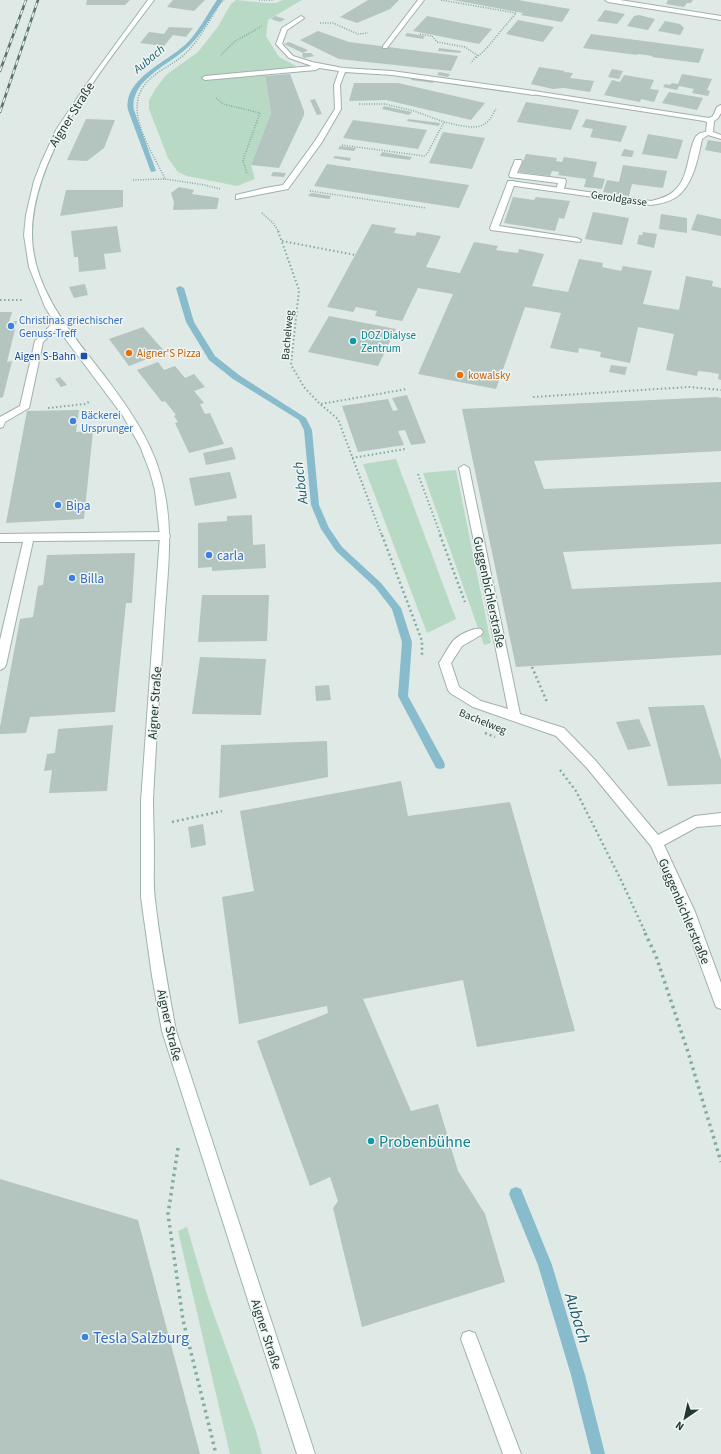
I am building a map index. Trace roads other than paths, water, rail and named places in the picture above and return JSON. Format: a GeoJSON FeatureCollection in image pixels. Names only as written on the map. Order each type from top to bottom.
{"type":"FeatureCollection","features":[{"type":"Feature","properties":{"kind":"main road","name":"Aigner Straße"},"geometry":{"type":"LineString","coordinates":[[151,0],[62,125],[49,149],[39,174],[28,221],[28,239],[30,256],[38,284],[59,322],[116,397],[140,437],[153,466],[163,510],[165,536],[147,801],[148,897],[159,976],[170,1031],[188,1092],[306,1454]]}},
{"type":"Feature","properties":{"kind":"main road"},"geometry":{"type":"LineString","coordinates":[[385,47],[421,0]]}},
{"type":"Feature","properties":{"kind":"main road"},"geometry":{"type":"LineString","coordinates":[[608,0],[721,18]]}},
{"type":"Feature","properties":{"kind":"main road"},"geometry":{"type":"LineString","coordinates":[[301,18],[284,29],[279,44],[291,57],[326,67],[343,70],[392,73],[710,120],[716,116],[719,108],[721,107]]}},
{"type":"Feature","properties":{"kind":"main road"},"geometry":{"type":"LineString","coordinates":[[366,71],[372,62]]}},
{"type":"Feature","properties":{"kind":"main road"},"geometry":{"type":"LineString","coordinates":[[205,78],[326,67]]}},
{"type":"Feature","properties":{"kind":"main road"},"geometry":{"type":"LineString","coordinates":[[239,197],[265,190],[285,187],[318,142],[338,109],[337,84],[343,70]]}},
{"type":"Feature","properties":{"kind":"main road"},"geometry":{"type":"LineString","coordinates":[[710,120],[709,133],[721,137]]}},
{"type":"Feature","properties":{"kind":"main road","name":"Geroldgasse"},"geometry":{"type":"LineString","coordinates":[[577,240],[494,228],[511,183],[651,203],[665,200],[681,190],[699,138],[704,134],[709,133]]}},
{"type":"Feature","properties":{"kind":"main road"},"geometry":{"type":"LineString","coordinates":[[518,162],[513,175],[562,181],[560,190]]}},
{"type":"Feature","properties":{"kind":"main road"},"geometry":{"type":"LineString","coordinates":[[0,425],[1,420],[24,408],[39,341],[59,322]]}},
{"type":"Feature","properties":{"kind":"main road","name":"Guggenbichlerstraße"},"geometry":{"type":"LineString","coordinates":[[464,468],[515,717]]}},
{"type":"Feature","properties":{"kind":"main road"},"geometry":{"type":"LineString","coordinates":[[0,538],[165,536]]}},
{"type":"Feature","properties":{"kind":"main road"},"geometry":{"type":"LineString","coordinates":[[0,665],[2,645],[29,538]]}},
{"type":"Feature","properties":{"kind":"main road","name":"Guggenbichlerstraße"},"geometry":{"type":"LineString","coordinates":[[477,632],[458,643],[445,663],[454,690],[476,704],[560,732],[591,764],[656,842],[688,912],[721,1002]]}},
{"type":"Feature","properties":{"kind":"main road","name":"Guggenbichlerstraße"},"geometry":{"type":"LineString","coordinates":[[656,842],[695,822],[721,819]]}},
{"type":"Feature","properties":{"kind":"main road"},"geometry":{"type":"LineString","coordinates":[[469,1339],[512,1454]]}},
{"type":"Feature","properties":{"kind":"waterway","name":"Aubach"},"geometry":{"type":"LineString","coordinates":[[153,171],[131,110],[130,105],[133,94],[145,77],[190,43],[220,0]]}},
{"type":"Feature","properties":{"kind":"waterway","name":"Aubach"},"geometry":{"type":"LineString","coordinates":[[180,288],[190,322],[212,358],[236,377],[302,418],[308,430],[315,505],[325,529],[339,549],[378,585],[396,608],[407,642],[403,696],[440,765]]}},
{"type":"Feature","properties":{"kind":"waterway","name":"Aubach"},"geometry":{"type":"LineString","coordinates":[[516,1194],[545,1265],[578,1375],[598,1454]]}},
{"type":"Feature","properties":{"kind":"railway"},"geometry":{"type":"LineString","coordinates":[[0,71],[26,0]]}},
{"type":"Feature","properties":{"kind":"railway"},"geometry":{"type":"LineString","coordinates":[[0,112],[38,0]]}},
{"type":"Feature","properties":{"kind":"place","name":"Christinas griechischer Genuss-Treff"},"geometry":{"type":"Point","coordinates":[11,326]}},
{"type":"Feature","properties":{"kind":"place","name":"DOZ Dialyse Zentrum"},"geometry":{"type":"Point","coordinates":[353,341]}},
{"type":"Feature","properties":{"kind":"place","name":"Aigner'S Pizza"},"geometry":{"type":"Point","coordinates":[129,353]}},
{"type":"Feature","properties":{"kind":"place","name":"Aigen S-Bahn"},"geometry":{"type":"Point","coordinates":[84,356]}},
{"type":"Feature","properties":{"kind":"place","name":"kowalsky"},"geometry":{"type":"Point","coordinates":[460,375]}},
{"type":"Feature","properties":{"kind":"place","name":"Bäckerei Ursprunger"},"geometry":{"type":"Point","coordinates":[73,421]}},
{"type":"Feature","properties":{"kind":"place","name":"Bipa"},"geometry":{"type":"Point","coordinates":[58,505]}},
{"type":"Feature","properties":{"kind":"place","name":"carla"},"geometry":{"type":"Point","coordinates":[209,555]}},
{"type":"Feature","properties":{"kind":"place","name":"Billa"},"geometry":{"type":"Point","coordinates":[72,578]}},
{"type":"Feature","properties":{"kind":"place","name":"Probenbühne"},"geometry":{"type":"Point","coordinates":[371,1141]}},
{"type":"Feature","properties":{"kind":"place","name":"Tesla Salzburg"},"geometry":{"type":"Point","coordinates":[85,1337]}}]}
